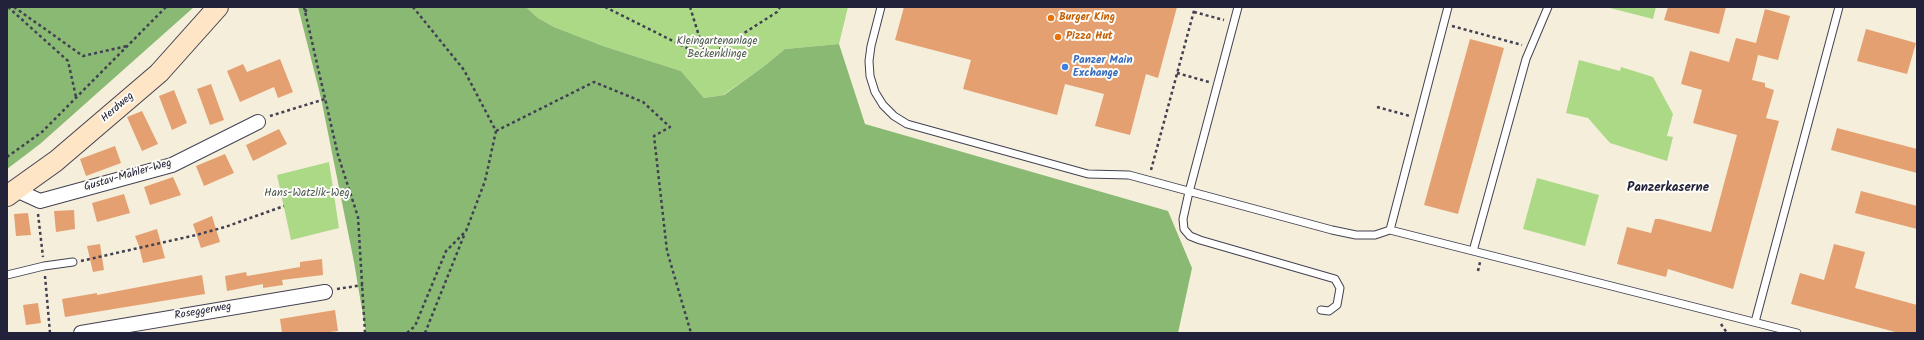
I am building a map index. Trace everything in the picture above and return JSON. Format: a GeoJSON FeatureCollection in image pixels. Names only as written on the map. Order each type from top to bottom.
{"type":"FeatureCollection","features":[{"type":"Feature","properties":{"kind":"street","name":"Herdweg"},"geometry":{"type":"LineString","coordinates":[[12,193],[56,161],[159,73],[218,7]]}},
{"type":"Feature","properties":{"kind":"street","name":"Gustav-Mahler-Weg"},"geometry":{"type":"LineString","coordinates":[[12,193],[40,201],[172,165],[258,122]]}},
{"type":"Feature","properties":{"kind":"street","name":"Roseggerweg"},"geometry":{"type":"LineString","coordinates":[[81,333],[325,292]]}},
{"type":"Feature","properties":{"kind":"lane"},"geometry":{"type":"LineString","coordinates":[[881,7],[870,53],[870,76],[875,92],[883,105],[894,116],[907,124],[1088,174],[1129,175],[1332,230],[1356,235],[1375,235],[1390,230],[1796,333]]}},
{"type":"Feature","properties":{"kind":"lane"},"geometry":{"type":"LineString","coordinates":[[1238,7],[1189,192],[1183,219],[1184,229],[1190,236],[1335,279],[1340,288],[1337,305],[1329,311],[1321,310]]}},
{"type":"Feature","properties":{"kind":"lane"},"geometry":{"type":"LineString","coordinates":[[1390,230],[1448,7]]}},
{"type":"Feature","properties":{"kind":"lane"},"geometry":{"type":"LineString","coordinates":[[1473,250],[1526,60],[1548,7]]}},
{"type":"Feature","properties":{"kind":"lane"},"geometry":{"type":"LineString","coordinates":[[1755,322],[1839,7]]}},
{"type":"Feature","properties":{"kind":"lane"},"geometry":{"type":"LineString","coordinates":[[7,275],[44,266],[73,262]]}},
{"type":"Feature","properties":{"kind":"path"},"geometry":{"type":"LineString","coordinates":[[8,7],[68,61],[76,97]]}},
{"type":"Feature","properties":{"kind":"path"},"geometry":{"type":"LineString","coordinates":[[14,7],[83,56],[127,46]]}},
{"type":"Feature","properties":{"kind":"path"},"geometry":{"type":"LineString","coordinates":[[7,157],[42,132],[166,7]]}},
{"type":"Feature","properties":{"kind":"path"},"geometry":{"type":"LineString","coordinates":[[304,7],[338,154],[358,218],[365,333]]}},
{"type":"Feature","properties":{"kind":"path"},"geometry":{"type":"LineString","coordinates":[[305,13],[308,7]]}},
{"type":"Feature","properties":{"kind":"path"},"geometry":{"type":"LineString","coordinates":[[413,7],[464,70],[496,131],[486,181],[425,333]]}},
{"type":"Feature","properties":{"kind":"path"},"geometry":{"type":"LineString","coordinates":[[605,7],[693,51],[704,52],[713,52],[777,12],[780,7]]}},
{"type":"Feature","properties":{"kind":"path"},"geometry":{"type":"LineString","coordinates":[[690,7],[704,52]]}},
{"type":"Feature","properties":{"kind":"path"},"geometry":{"type":"LineString","coordinates":[[1148,180],[1195,7]]}},
{"type":"Feature","properties":{"kind":"path"},"geometry":{"type":"LineString","coordinates":[[1194,12],[1234,23]]}},
{"type":"Feature","properties":{"kind":"path"},"geometry":{"type":"LineString","coordinates":[[1444,24],[1531,47]]}},
{"type":"Feature","properties":{"kind":"path"},"geometry":{"type":"LineString","coordinates":[[1177,73],[1218,84]]}},
{"type":"Feature","properties":{"kind":"path"},"geometry":{"type":"LineString","coordinates":[[496,131],[594,82],[643,102],[670,127],[654,136],[667,250],[691,333]]}},
{"type":"Feature","properties":{"kind":"path"},"geometry":{"type":"LineString","coordinates":[[258,122],[272,115],[325,100]]}},
{"type":"Feature","properties":{"kind":"path"},"geometry":{"type":"LineString","coordinates":[[1377,107],[1419,119]]}},
{"type":"Feature","properties":{"kind":"path"},"geometry":{"type":"LineString","coordinates":[[73,262],[196,235],[225,227],[284,206]]}},
{"type":"Feature","properties":{"kind":"path"},"geometry":{"type":"LineString","coordinates":[[38,211],[42,248]]}},
{"type":"Feature","properties":{"kind":"path"},"geometry":{"type":"LineString","coordinates":[[407,333],[416,326],[446,252],[466,231]]}},
{"type":"Feature","properties":{"kind":"path"},"geometry":{"type":"LineString","coordinates":[[44,266],[50,333]]}},
{"type":"Feature","properties":{"kind":"path"},"geometry":{"type":"LineString","coordinates":[[325,292],[363,284]]}},
{"type":"Feature","properties":{"kind":"green space"},"geometry":{"type":"Polygon","coordinates":[[[7,7],[194,7],[40,144],[7,169],[7,7]]]}},
{"type":"Feature","properties":{"kind":"green space"},"geometry":{"type":"Polygon","coordinates":[[[298,7],[526,7],[538,18],[554,27],[603,46],[681,71],[704,98],[724,95],[785,49],[839,44],[865,124],[1168,211],[1192,268],[1178,333],[366,333],[354,262],[321,98],[298,7]]]}},
{"type":"Feature","properties":{"kind":"green space","name":"Kleingartenanlage Beckenklinge"},"geometry":{"type":"Polygon","coordinates":[[[526,7],[848,7],[839,44],[785,49],[763,67],[723,95],[704,98],[681,71],[603,46],[554,27],[538,18],[526,7]]]}},
{"type":"Feature","properties":{"kind":"green space"},"geometry":{"type":"Polygon","coordinates":[[[1606,7],[1656,7],[1653,19],[1606,7]]]}},
{"type":"Feature","properties":{"kind":"green space"},"geometry":{"type":"Polygon","coordinates":[[[1579,60],[1620,71],[1621,67],[1653,77],[1673,114],[1667,136],[1673,137],[1667,161],[1610,143],[1588,118],[1566,113],[1579,60]]]}},
{"type":"Feature","properties":{"kind":"green space","name":"Hans-Watzlik-Weg"},"geometry":{"type":"Polygon","coordinates":[[[329,162],[339,228],[291,240],[277,175],[329,162]]]}},
{"type":"Feature","properties":{"kind":"green space"},"geometry":{"type":"Polygon","coordinates":[[[1537,178],[1599,195],[1585,246],[1523,229],[1537,178]]]}},
{"type":"Feature","properties":{"kind":"building","name":"Panzer Main Exchange"},"geometry":{"type":"Polygon","coordinates":[[[904,7],[1177,7],[1158,78],[1146,74],[1130,135],[1095,126],[1104,94],[1065,84],[1057,115],[963,89],[971,60],[895,40],[904,7]]]}},
{"type":"Feature","properties":{"kind":"building"},"geometry":{"type":"Polygon","coordinates":[[[1668,7],[1726,7],[1719,34],[1664,20],[1668,7]]]}},
{"type":"Feature","properties":{"kind":"building"},"geometry":{"type":"Polygon","coordinates":[[[1765,9],[1790,16],[1778,60],[1758,55],[1752,80],[1765,83],[1765,87],[1774,90],[1766,118],[1779,121],[1733,289],[1668,269],[1666,277],[1617,264],[1627,227],[1651,233],[1655,219],[1660,219],[1711,232],[1737,135],[1693,123],[1702,90],[1681,84],[1690,51],[1729,62],[1736,38],[1756,43],[1765,9]]]}},
{"type":"Feature","properties":{"kind":"building"},"geometry":{"type":"Polygon","coordinates":[[[1866,29],[1916,43],[1907,74],[1857,61],[1866,29]]]}},
{"type":"Feature","properties":{"kind":"building"},"geometry":{"type":"Polygon","coordinates":[[[1470,39],[1504,48],[1458,214],[1424,205],[1470,39]]]}},
{"type":"Feature","properties":{"kind":"building"},"geometry":{"type":"Polygon","coordinates":[[[280,59],[293,92],[278,98],[274,87],[240,102],[227,71],[243,64],[247,72],[280,59]]]}},
{"type":"Feature","properties":{"kind":"building"},"geometry":{"type":"Polygon","coordinates":[[[211,84],[224,120],[210,125],[197,89],[211,84]]]}},
{"type":"Feature","properties":{"kind":"building"},"geometry":{"type":"Polygon","coordinates":[[[174,90],[187,123],[172,130],[159,96],[174,90]]]}},
{"type":"Feature","properties":{"kind":"building"},"geometry":{"type":"Polygon","coordinates":[[[142,111],[158,144],[142,151],[127,117],[142,111]]]}},
{"type":"Feature","properties":{"kind":"building"},"geometry":{"type":"Polygon","coordinates":[[[1837,128],[1917,149],[1917,173],[1831,150],[1837,128]]]}},
{"type":"Feature","properties":{"kind":"building"},"geometry":{"type":"Polygon","coordinates":[[[279,129],[287,144],[253,161],[246,145],[279,129]]]}},
{"type":"Feature","properties":{"kind":"building"},"geometry":{"type":"Polygon","coordinates":[[[115,146],[121,163],[86,176],[80,159],[115,146]]]}},
{"type":"Feature","properties":{"kind":"building"},"geometry":{"type":"Polygon","coordinates":[[[225,154],[234,173],[204,186],[196,166],[225,154]]]}},
{"type":"Feature","properties":{"kind":"building"},"geometry":{"type":"Polygon","coordinates":[[[173,177],[181,195],[150,205],[144,187],[173,177]]]}},
{"type":"Feature","properties":{"kind":"building"},"geometry":{"type":"Polygon","coordinates":[[[1861,191],[1917,206],[1917,229],[1855,213],[1861,191]]]}},
{"type":"Feature","properties":{"kind":"building"},"geometry":{"type":"Polygon","coordinates":[[[124,194],[130,213],[97,222],[92,203],[124,194]]]}},
{"type":"Feature","properties":{"kind":"building"},"geometry":{"type":"Polygon","coordinates":[[[74,210],[75,229],[56,232],[54,211],[74,210]]]}},
{"type":"Feature","properties":{"kind":"building"},"geometry":{"type":"Polygon","coordinates":[[[28,213],[31,235],[16,236],[14,214],[28,213]]]}},
{"type":"Feature","properties":{"kind":"building"},"geometry":{"type":"Polygon","coordinates":[[[212,216],[220,242],[201,248],[193,224],[212,216]]]}},
{"type":"Feature","properties":{"kind":"building"},"geometry":{"type":"Polygon","coordinates":[[[157,229],[165,258],[143,263],[135,236],[157,229]]]}},
{"type":"Feature","properties":{"kind":"building"},"geometry":{"type":"Polygon","coordinates":[[[100,244],[104,270],[93,272],[87,246],[100,244]]]}},
{"type":"Feature","properties":{"kind":"building"},"geometry":{"type":"Polygon","coordinates":[[[1834,244],[1865,252],[1855,288],[1917,305],[1917,333],[1899,333],[1791,304],[1800,273],[1824,280],[1834,244]]]}},
{"type":"Feature","properties":{"kind":"building"},"geometry":{"type":"Polygon","coordinates":[[[322,259],[323,275],[282,280],[283,285],[263,288],[263,284],[227,291],[225,276],[246,272],[247,276],[300,267],[300,262],[322,259]]]}},
{"type":"Feature","properties":{"kind":"building"},"geometry":{"type":"Polygon","coordinates":[[[202,275],[205,294],[65,317],[62,299],[97,293],[97,295],[202,275]]]}},
{"type":"Feature","properties":{"kind":"building"},"geometry":{"type":"Polygon","coordinates":[[[38,303],[41,323],[26,325],[23,305],[38,303]]]}},
{"type":"Feature","properties":{"kind":"building"},"geometry":{"type":"Polygon","coordinates":[[[335,310],[338,331],[322,333],[282,333],[280,319],[335,310]]]}},
{"type":"Feature","properties":{"kind":"place","name":"Burger King"},"geometry":{"type":"Point","coordinates":[1051,18]}},
{"type":"Feature","properties":{"kind":"place","name":"Pizza Hut"},"geometry":{"type":"Point","coordinates":[1058,37]}},
{"type":"Feature","properties":{"kind":"place","name":"Panzer Main Exchange"},"geometry":{"type":"Point","coordinates":[1065,67]}},
{"type":"Feature","properties":{"kind":"district","name":"Panzerkaserne"},"geometry":{"type":"Point","coordinates":[1668,189]}}]}
